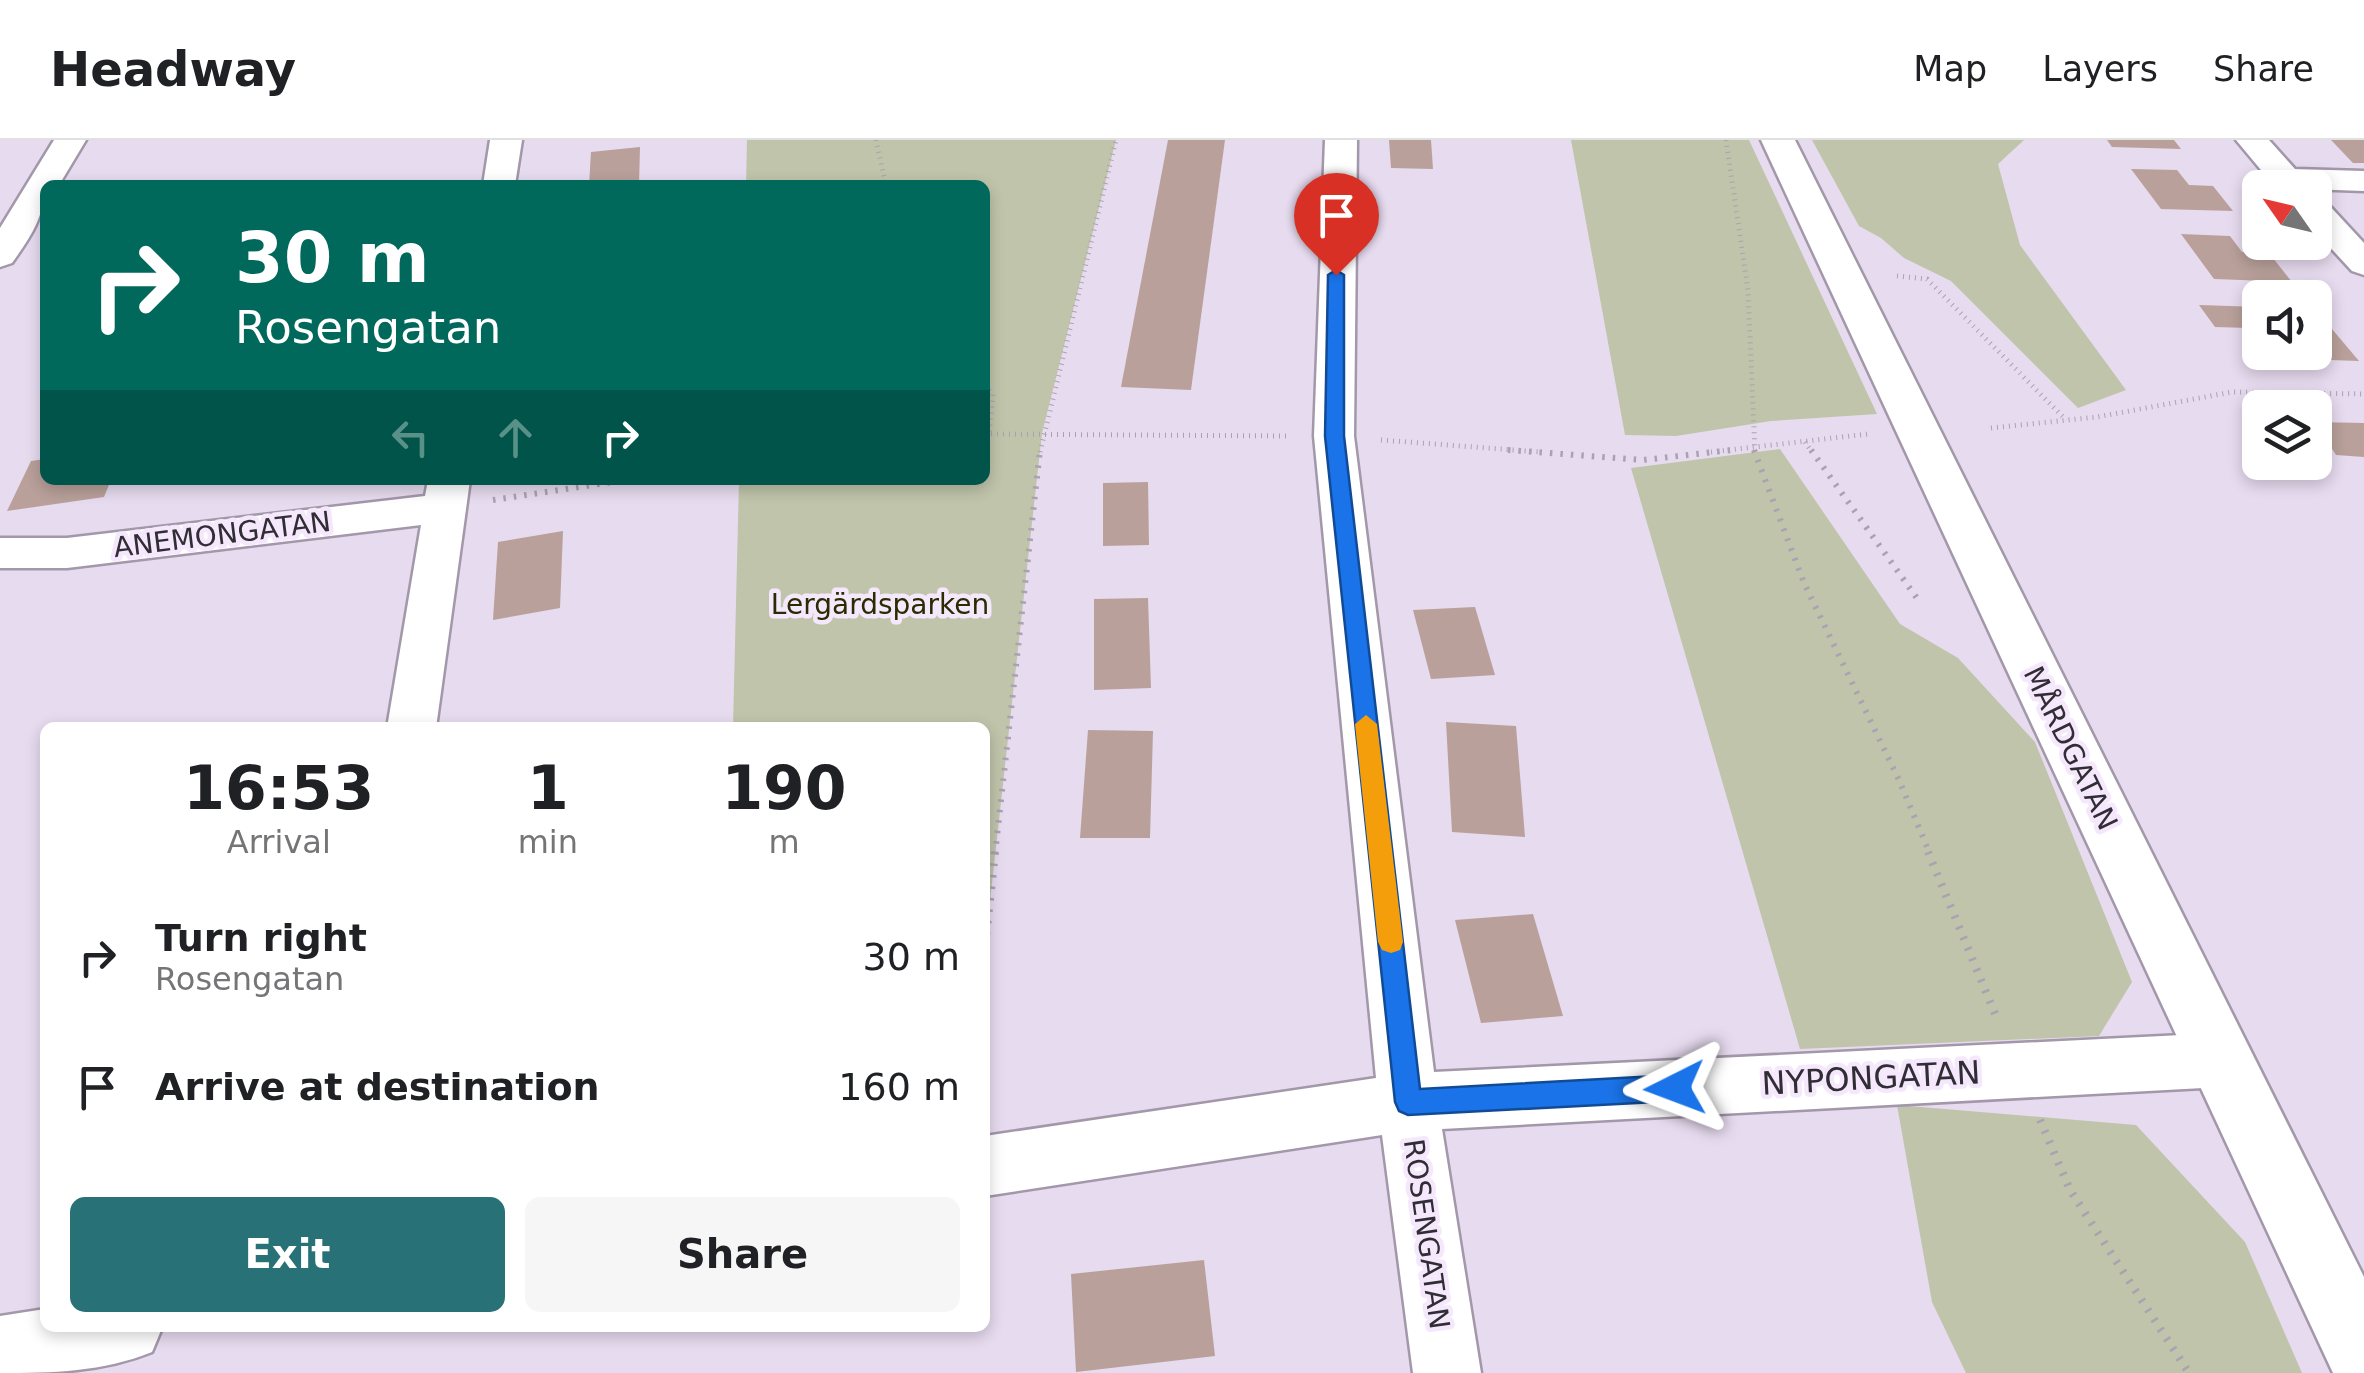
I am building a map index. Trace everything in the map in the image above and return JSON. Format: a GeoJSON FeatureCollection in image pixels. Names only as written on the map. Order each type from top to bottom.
{"type":"FeatureCollection","features":[{"type":"Feature","properties":{"kind":"street"},"geometry":{"type":"LineString","coordinates":[[46,180],[70,140]]}},
{"type":"Feature","properties":{"kind":"street"},"geometry":{"type":"LineString","coordinates":[[500,180],[506,140]]}},
{"type":"Feature","properties":{"kind":"street","name":"ROSENGATAN"},"geometry":{"type":"LineString","coordinates":[[1341,140],[1334,436],[1408,1102],[1447,1373]]}},
{"type":"Feature","properties":{"kind":"street","name":"MÅRDGATAN"},"geometry":{"type":"LineString","coordinates":[[1778,140],[2364,1356]]}},
{"type":"Feature","properties":{"kind":"street"},"geometry":{"type":"LineString","coordinates":[[2252,140],[2279,170]]}},
{"type":"Feature","properties":{"kind":"street"},"geometry":{"type":"LineString","coordinates":[[2332,182],[2364,180]]}},
{"type":"Feature","properties":{"kind":"street"},"geometry":{"type":"LineString","coordinates":[[0,256],[40,190]]}},
{"type":"Feature","properties":{"kind":"street"},"geometry":{"type":"LineString","coordinates":[[2332,229],[2364,264]]}},
{"type":"Feature","properties":{"kind":"street"},"geometry":{"type":"LineString","coordinates":[[412,722],[447,494]]}},
{"type":"Feature","properties":{"kind":"street","name":"ANEMONGATAN"},"geometry":{"type":"LineString","coordinates":[[0,553],[67,553],[447,494]]}},
{"type":"Feature","properties":{"kind":"street","name":"NYPONGATAN"},"geometry":{"type":"LineString","coordinates":[[990,1165],[1408,1102],[2222,1060]]}},
{"type":"Feature","properties":{"kind":"street"},"geometry":{"type":"LineString","coordinates":[[0,1350],[105,1332]]}},
{"type":"Feature","properties":{"kind":"path"},"geometry":{"type":"LineString","coordinates":[[876,140],[885,180]]}},
{"type":"Feature","properties":{"kind":"path"},"geometry":{"type":"LineString","coordinates":[[990,901],[1042,434],[1116,140]]}},
{"type":"Feature","properties":{"kind":"path"},"geometry":{"type":"LineString","coordinates":[[1726,140],[1748,290],[1753,447],[1804,583],[1900,780],[2070,1190],[2189,1373]]}},
{"type":"Feature","properties":{"kind":"path"},"geometry":{"type":"LineString","coordinates":[[1897,276],[1927,279],[2066,420]]}},
{"type":"Feature","properties":{"kind":"path"},"geometry":{"type":"LineString","coordinates":[[1991,428],[2066,420],[2232,392],[2364,394]]}},
{"type":"Feature","properties":{"kind":"path"},"geometry":{"type":"LineString","coordinates":[[990,434],[1334,436],[1643,460],[1868,434]]}},
{"type":"Feature","properties":{"kind":"path"},"geometry":{"type":"LineString","coordinates":[[1804,442],[1919,601]]}},
{"type":"Feature","properties":{"kind":"path"},"geometry":{"type":"LineString","coordinates":[[447,494],[562,485]]}},
{"type":"Feature","properties":{"kind":"green space","name":"Lergärdsparken"},"geometry":{"type":"Polygon","coordinates":[[[747,140],[1116,140],[1042,433],[990,901],[990,722],[733,722],[739,485],[990,485],[990,180],[746,180],[747,140]]]}},
{"type":"Feature","properties":{"kind":"green space"},"geometry":{"type":"Polygon","coordinates":[[[1571,140],[1749,140],[1877,414],[1771,421],[1676,436],[1625,435],[1571,140]]]}},
{"type":"Feature","properties":{"kind":"green space"},"geometry":{"type":"Polygon","coordinates":[[[1812,140],[2024,140],[1998,164],[2020,245],[2126,390],[2078,408],[1951,281],[1904,258],[1859,226],[1812,140]]]}},
{"type":"Feature","properties":{"kind":"green space"},"geometry":{"type":"Polygon","coordinates":[[[1780,449],[1900,624],[1958,658],[2035,742],[2132,982],[2099,1036],[1800,1049],[1631,468],[1780,449]]]}},
{"type":"Feature","properties":{"kind":"green space"},"geometry":{"type":"Polygon","coordinates":[[[1897,1105],[2136,1125],[2245,1242],[2302,1373],[1966,1373],[1932,1302],[1897,1105]]]}},
{"type":"Feature","properties":{"kind":"building"},"geometry":{"type":"Polygon","coordinates":[[[1168,140],[1225,140],[1191,390],[1121,387],[1168,140]]]}},
{"type":"Feature","properties":{"kind":"building"},"geometry":{"type":"Polygon","coordinates":[[[1389,140],[1431,140],[1433,169],[1391,168],[1389,140]]]}},
{"type":"Feature","properties":{"kind":"building"},"geometry":{"type":"Polygon","coordinates":[[[2107,140],[2174,140],[2181,149],[2112,147],[2107,140]]]}},
{"type":"Feature","properties":{"kind":"building"},"geometry":{"type":"Polygon","coordinates":[[[2331,140],[2364,140],[2364,163],[2353,163],[2331,140]]]}},
{"type":"Feature","properties":{"kind":"building"},"geometry":{"type":"Polygon","coordinates":[[[640,147],[639,180],[589,180],[591,152],[640,147]]]}},
{"type":"Feature","properties":{"kind":"building"},"geometry":{"type":"Polygon","coordinates":[[[2131,169],[2177,170],[2189,185],[2213,186],[2233,211],[2161,209],[2131,169]]]}},
{"type":"Feature","properties":{"kind":"building"},"geometry":{"type":"Polygon","coordinates":[[[2181,234],[2230,236],[2242,252],[2242,260],[2275,260],[2290,280],[2242,280],[2214,279],[2181,234]]]}},
{"type":"Feature","properties":{"kind":"building"},"geometry":{"type":"Polygon","coordinates":[[[2199,305],[2242,306],[2242,328],[2215,327],[2199,305]]]}},
{"type":"Feature","properties":{"kind":"building"},"geometry":{"type":"Polygon","coordinates":[[[2332,329],[2359,361],[2332,360],[2332,329]]]}},
{"type":"Feature","properties":{"kind":"building"},"geometry":{"type":"Polygon","coordinates":[[[2332,422],[2364,423],[2364,457],[2336,455],[2332,449],[2332,422]]]}},
{"type":"Feature","properties":{"kind":"building"},"geometry":{"type":"Polygon","coordinates":[[[40,460],[40,485],[109,485],[104,497],[7,511],[31,461],[40,460]]]}},
{"type":"Feature","properties":{"kind":"building"},"geometry":{"type":"Polygon","coordinates":[[[1148,482],[1149,545],[1103,546],[1103,483],[1148,482]]]}},
{"type":"Feature","properties":{"kind":"building"},"geometry":{"type":"Polygon","coordinates":[[[563,531],[560,608],[493,620],[498,542],[563,531]]]}},
{"type":"Feature","properties":{"kind":"building"},"geometry":{"type":"Polygon","coordinates":[[[1148,598],[1151,688],[1094,690],[1094,599],[1148,598]]]}},
{"type":"Feature","properties":{"kind":"building"},"geometry":{"type":"Polygon","coordinates":[[[1475,607],[1495,675],[1431,679],[1413,610],[1475,607]]]}},
{"type":"Feature","properties":{"kind":"building"},"geometry":{"type":"Polygon","coordinates":[[[1446,722],[1516,726],[1525,837],[1452,832],[1446,722]]]}},
{"type":"Feature","properties":{"kind":"building"},"geometry":{"type":"Polygon","coordinates":[[[1088,730],[1153,731],[1150,838],[1080,838],[1088,730]]]}},
{"type":"Feature","properties":{"kind":"building"},"geometry":{"type":"Polygon","coordinates":[[[1533,914],[1563,1016],[1481,1023],[1455,920],[1533,914]]]}},
{"type":"Feature","properties":{"kind":"building"},"geometry":{"type":"Polygon","coordinates":[[[1204,1260],[1215,1356],[1076,1372],[1071,1274],[1204,1260]]]}},
{"type":"Feature","properties":{"kind":"slow traffic"},"geometry":{"type":"LineString","coordinates":[[1366,724],[1391,942]]}},
{"type":"Feature","properties":{"kind":"route"},"geometry":{"type":"LineString","coordinates":[[1336,275],[1334,436],[1408,1102],[1675,1088]]}}]}
